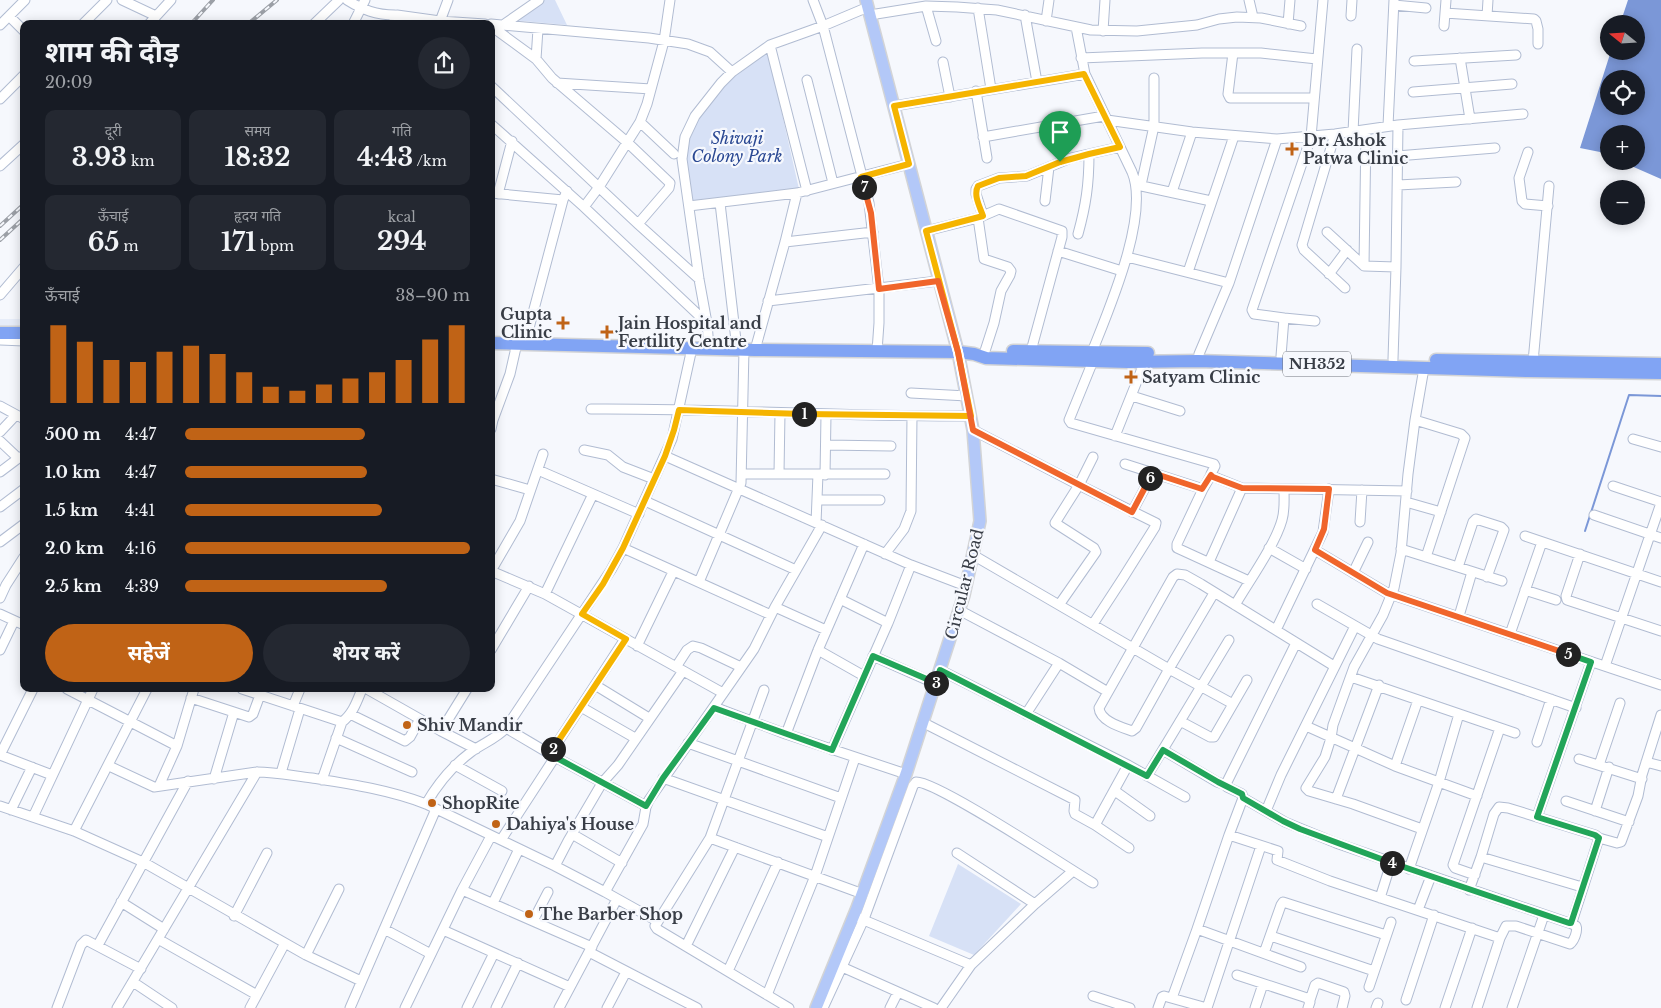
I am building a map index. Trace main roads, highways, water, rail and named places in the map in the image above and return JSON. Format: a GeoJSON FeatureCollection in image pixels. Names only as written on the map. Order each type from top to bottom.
{"type":"FeatureCollection","features":[{"type":"Feature","properties":{"kind":"highway"},"geometry":{"type":"LineString","coordinates":[[0,333],[20,333]]}},
{"type":"Feature","properties":{"kind":"highway","name":"NH352"},"geometry":{"type":"LineString","coordinates":[[495,343],[610,347],[877,351],[979,352],[1031,350],[1145,362],[1199,358],[1424,368],[1661,364]]}},
{"type":"Feature","properties":{"kind":"highway","name":"NH352"},"geometry":{"type":"LineString","coordinates":[[979,352],[986,358],[1281,356],[1393,359],[1529,365],[1661,374]]}},
{"type":"Feature","properties":{"kind":"main road","name":"Circular Road"},"geometry":{"type":"LineString","coordinates":[[816,1008],[859,918],[863,894],[906,774],[959,610],[974,555],[980,512],[973,430],[968,396],[958,352],[894,106],[865,6]]}},
{"type":"Feature","properties":{"kind":"water"},"geometry":{"type":"Polygon","coordinates":[[[1628,0],[1661,0],[1661,179],[1640,170],[1645,170],[1645,125],[1600,125],[1600,152],[1580,148],[1600,85],[1600,115],[1645,115],[1645,70],[1605,70],[1608,60],[1645,60],[1645,15],[1623,15],[1628,0]]]}},
{"type":"Feature","properties":{"kind":"waterway"},"geometry":{"type":"LineString","coordinates":[[1585,531],[1629,395],[1661,396]]}},
{"type":"Feature","properties":{"kind":"railway"},"geometry":{"type":"LineString","coordinates":[[195,20],[213,0]]}},
{"type":"Feature","properties":{"kind":"railway"},"geometry":{"type":"LineString","coordinates":[[253,20],[277,0]]}},
{"type":"Feature","properties":{"kind":"railway"},"geometry":{"type":"LineString","coordinates":[[0,226],[20,208]]}},
{"type":"Feature","properties":{"kind":"railway"},"geometry":{"type":"LineString","coordinates":[[0,240],[20,222]]}},
{"type":"Feature","properties":{"kind":"place","name":"Dr. Ashok Patwa Clinic"},"geometry":{"type":"Point","coordinates":[1292,149]}},
{"type":"Feature","properties":{"kind":"place","name":"Gupta Clinic"},"geometry":{"type":"Point","coordinates":[563,323]}},
{"type":"Feature","properties":{"kind":"place","name":"Jain Hospital and Fertility Centre"},"geometry":{"type":"Point","coordinates":[607,332]}},
{"type":"Feature","properties":{"kind":"place","name":"Satyam Clinic"},"geometry":{"type":"Point","coordinates":[1131,377]}},
{"type":"Feature","properties":{"kind":"place","name":"Shiv Mandir"},"geometry":{"type":"Point","coordinates":[407,725]}},
{"type":"Feature","properties":{"kind":"place","name":"ShopRite"},"geometry":{"type":"Point","coordinates":[432,803]}},
{"type":"Feature","properties":{"kind":"place","name":"Dahiya's House"},"geometry":{"type":"Point","coordinates":[496,824]}},
{"type":"Feature","properties":{"kind":"place","name":"The Barber Shop"},"geometry":{"type":"Point","coordinates":[529,914]}},
{"type":"Feature","properties":{"kind":"park label","name":"Shivaji Colony Park"},"geometry":{"type":"Point","coordinates":[737,147]}}]}
